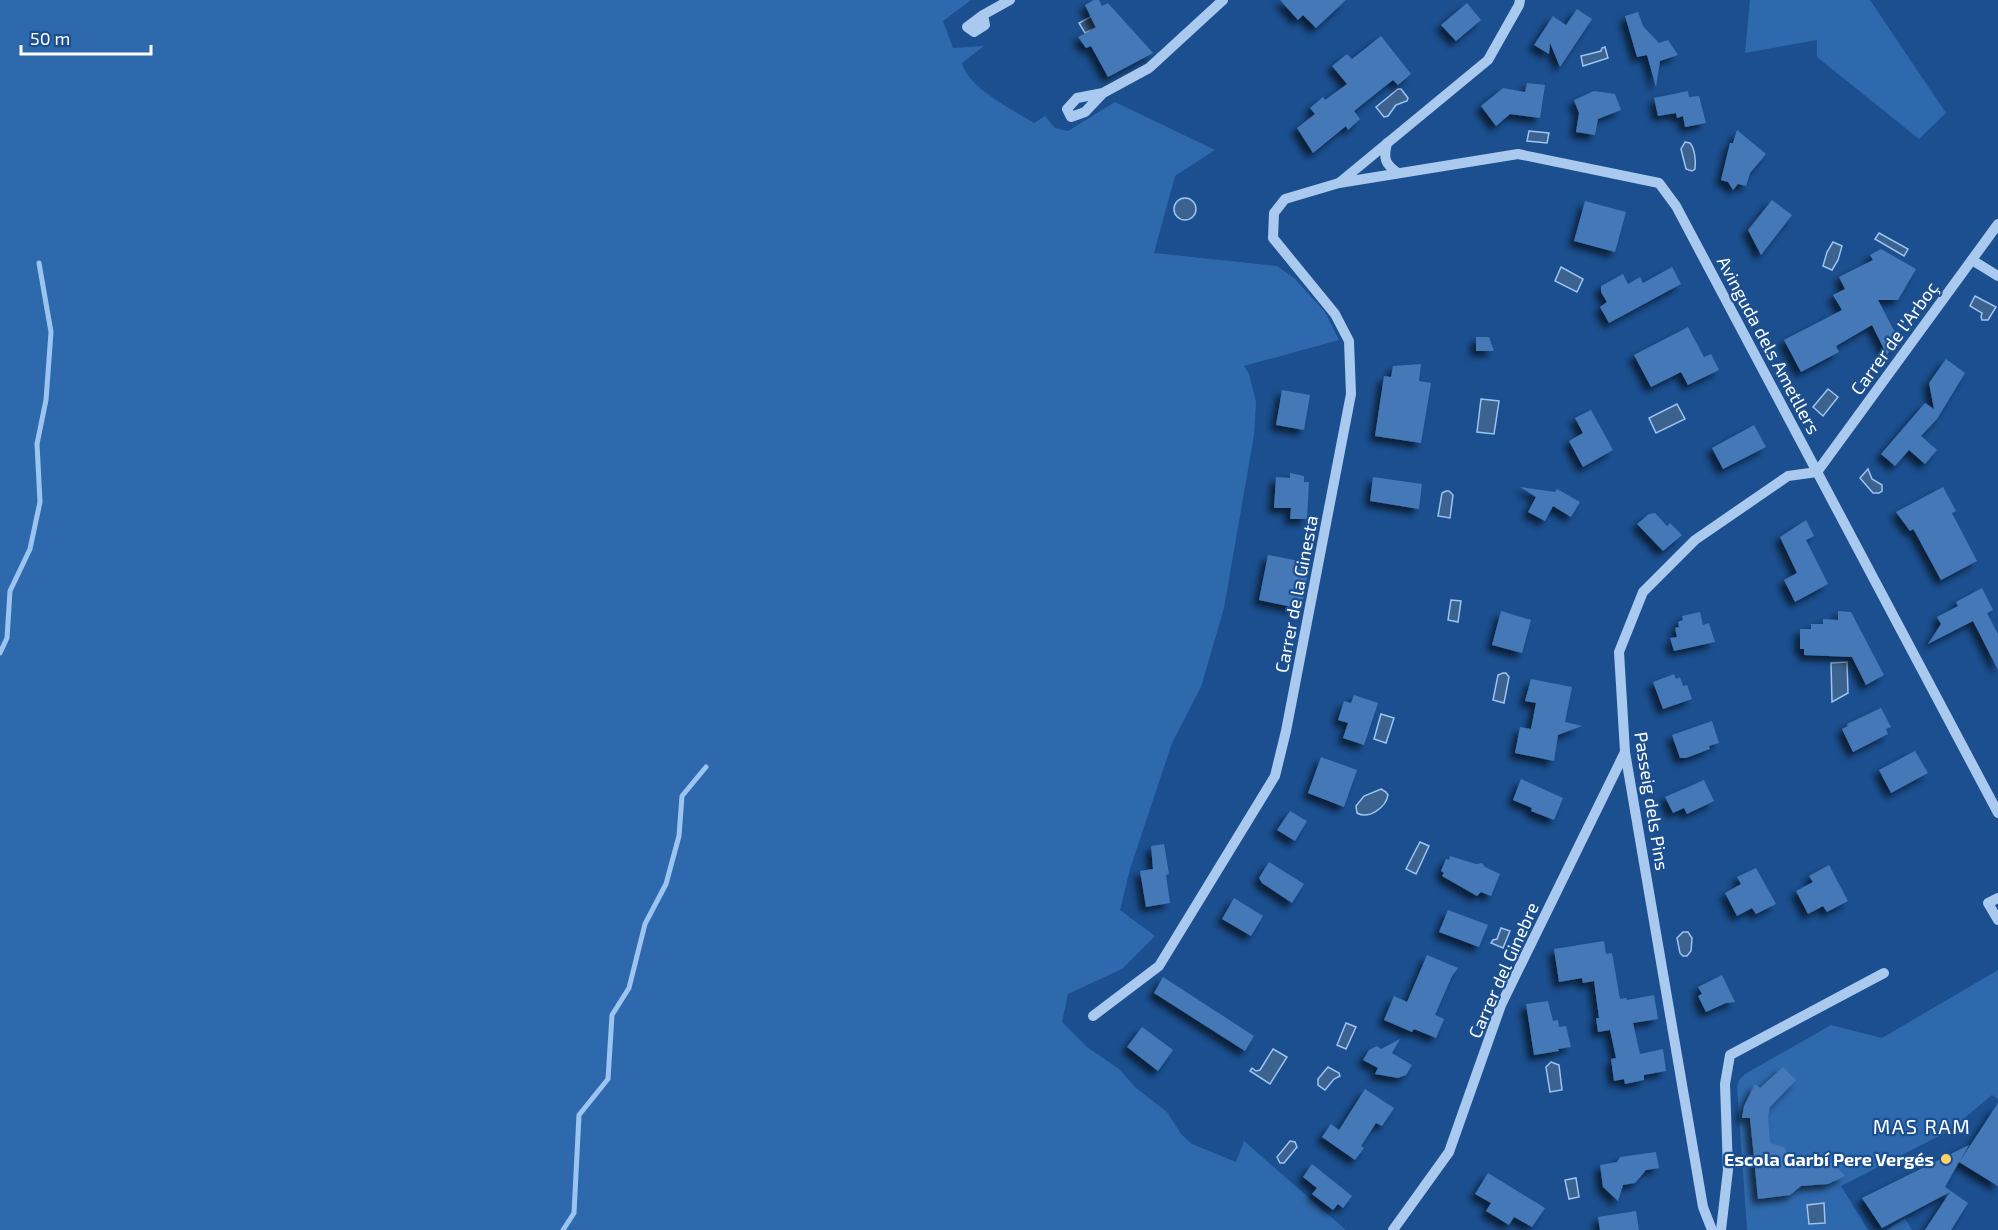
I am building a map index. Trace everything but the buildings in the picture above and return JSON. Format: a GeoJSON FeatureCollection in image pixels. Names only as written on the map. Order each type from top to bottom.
{"type":"FeatureCollection","features":[{"type":"Feature","properties":{"kind":"street"},"geometry":{"type":"LineString","coordinates":[[983,15],[1010,0]]}},
{"type":"Feature","properties":{"kind":"street"},"geometry":{"type":"LineString","coordinates":[[1103,93],[1149,68],[1223,0]]}},
{"type":"Feature","properties":{"kind":"street"},"geometry":{"type":"LineString","coordinates":[[1339,183],[1488,60],[1520,0]]}},
{"type":"Feature","properties":{"kind":"street"},"geometry":{"type":"LineString","coordinates":[[1387,143],[1384,155],[1386,163],[1398,173]]}},
{"type":"Feature","properties":{"kind":"street","name":"Avinguda dels Ametllers"},"geometry":{"type":"LineString","coordinates":[[1339,183],[1518,154],[1659,183],[1676,206],[1998,813]]}},
{"type":"Feature","properties":{"kind":"street","name":"Carrer de la Ginesta"},"geometry":{"type":"LineString","coordinates":[[1093,1016],[1158,966],[1275,776],[1286,731],[1351,394],[1349,340],[1335,314],[1273,238],[1274,213],[1285,199],[1339,183]]}},
{"type":"Feature","properties":{"kind":"street","name":"Carrer de l'Arboç"},"geometry":{"type":"LineString","coordinates":[[1817,472],[1998,224]]}},
{"type":"Feature","properties":{"kind":"street"},"geometry":{"type":"LineString","coordinates":[[1972,260],[1998,276]]}},
{"type":"Feature","properties":{"kind":"street","name":"Passeig dels Pins"},"geometry":{"type":"LineString","coordinates":[[1712,1230],[1703,1207],[1625,752],[1619,652],[1643,592],[1695,540],[1788,476],[1817,472]]}},
{"type":"Feature","properties":{"kind":"street","name":"Carrer del Ginebre"},"geometry":{"type":"LineString","coordinates":[[1393,1230],[1449,1152],[1502,1005],[1625,752]]}},
{"type":"Feature","properties":{"kind":"street"},"geometry":{"type":"LineString","coordinates":[[1998,898],[1988,903],[1998,920]]}},
{"type":"Feature","properties":{"kind":"street"},"geometry":{"type":"LineString","coordinates":[[1721,1230],[1728,1170],[1725,1084],[1731,1055],[1884,974]]}},
{"type":"Feature","properties":{"kind":"shaded area"},"geometry":{"type":"Polygon","coordinates":[[[0,0],[971,0],[943,21],[953,48],[984,46],[962,63],[973,81],[1003,104],[1034,123],[1045,116],[1055,128],[1068,131],[1115,102],[1215,150],[1175,176],[1154,253],[1277,266],[1295,279],[1325,312],[1339,340],[1244,366],[1249,374],[1256,402],[1254,435],[1224,608],[1201,687],[1172,743],[1130,869],[1120,910],[1155,936],[1122,969],[1068,994],[1062,1022],[1087,1047],[1119,1069],[1135,1087],[1167,1112],[1181,1134],[1192,1144],[1236,1162],[1244,1141],[1346,1230],[0,1230],[0,0]]]}},
{"type":"Feature","properties":{"kind":"shaded area"},"geometry":{"type":"Polygon","coordinates":[[[1750,0],[1870,0],[1946,113],[1919,139],[1817,57],[1817,40],[1745,53],[1750,0]]]}},
{"type":"Feature","properties":{"kind":"shaded area"},"geometry":{"type":"Polygon","coordinates":[[[1103,10],[1109,21],[1085,33],[1079,23],[1103,10]]]}},
{"type":"Feature","properties":{"kind":"shaded area"},"geometry":{"type":"Polygon","coordinates":[[[1605,47],[1608,58],[1583,66],[1581,56],[1601,51],[1605,47]]]}},
{"type":"Feature","properties":{"kind":"shaded area"},"geometry":{"type":"Polygon","coordinates":[[[1401,89],[1408,98],[1407,101],[1396,105],[1388,116],[1384,117],[1376,107],[1401,89]]]}},
{"type":"Feature","properties":{"kind":"shaded area"},"geometry":{"type":"Polygon","coordinates":[[[1529,131],[1549,133],[1547,143],[1527,141],[1529,131]]]}},
{"type":"Feature","properties":{"kind":"shaded area"},"geometry":{"type":"Polygon","coordinates":[[[1685,142],[1690,143],[1694,152],[1695,169],[1692,171],[1686,169],[1681,149],[1685,142]]]}},
{"type":"Feature","properties":{"kind":"shaded area"},"geometry":{"type":"Polygon","coordinates":[[[1185,198],[1193,201],[1196,209],[1193,217],[1185,220],[1177,217],[1174,209],[1177,201],[1185,198]]]}},
{"type":"Feature","properties":{"kind":"shaded area"},"geometry":{"type":"Polygon","coordinates":[[[1879,233],[1908,249],[1904,256],[1875,239],[1879,233]]]}},
{"type":"Feature","properties":{"kind":"shaded area"},"geometry":{"type":"Polygon","coordinates":[[[1833,242],[1842,246],[1832,270],[1823,266],[1833,242]]]}},
{"type":"Feature","properties":{"kind":"shaded area"},"geometry":{"type":"Polygon","coordinates":[[[1561,267],[1583,279],[1577,292],[1555,281],[1561,267]]]}},
{"type":"Feature","properties":{"kind":"shaded area"},"geometry":{"type":"Polygon","coordinates":[[[1975,296],[1996,307],[1988,320],[1982,320],[1982,313],[1970,306],[1975,296]]]}},
{"type":"Feature","properties":{"kind":"shaded area"},"geometry":{"type":"Polygon","coordinates":[[[1828,389],[1838,397],[1823,416],[1813,407],[1828,389]]]}},
{"type":"Feature","properties":{"kind":"shaded area"},"geometry":{"type":"Polygon","coordinates":[[[1481,399],[1499,401],[1494,434],[1477,432],[1481,399]]]}},
{"type":"Feature","properties":{"kind":"shaded area"},"geometry":{"type":"Polygon","coordinates":[[[1677,404],[1685,419],[1656,433],[1649,418],[1677,404]]]}},
{"type":"Feature","properties":{"kind":"shaded area"},"geometry":{"type":"Polygon","coordinates":[[[1868,469],[1872,479],[1882,485],[1882,491],[1879,493],[1873,493],[1860,478],[1868,469]]]}},
{"type":"Feature","properties":{"kind":"shaded area"},"geometry":{"type":"Polygon","coordinates":[[[1446,491],[1453,495],[1450,518],[1438,516],[1442,493],[1446,491]]]}},
{"type":"Feature","properties":{"kind":"shaded area"},"geometry":{"type":"Polygon","coordinates":[[[1451,600],[1461,601],[1458,622],[1448,620],[1451,600]]]}},
{"type":"Feature","properties":{"kind":"shaded area"},"geometry":{"type":"Polygon","coordinates":[[[1847,662],[1848,693],[1832,702],[1831,663],[1847,662]]]}},
{"type":"Feature","properties":{"kind":"shaded area"},"geometry":{"type":"Polygon","coordinates":[[[1503,673],[1509,677],[1504,703],[1493,700],[1498,675],[1503,673]]]}},
{"type":"Feature","properties":{"kind":"shaded area"},"geometry":{"type":"Polygon","coordinates":[[[1381,714],[1394,718],[1386,743],[1374,739],[1381,714]]]}},
{"type":"Feature","properties":{"kind":"shaded area"},"geometry":{"type":"Polygon","coordinates":[[[1381,789],[1388,795],[1380,808],[1372,814],[1357,813],[1356,806],[1364,796],[1381,789]]]}},
{"type":"Feature","properties":{"kind":"shaded area"},"geometry":{"type":"Polygon","coordinates":[[[1420,842],[1429,846],[1416,874],[1406,869],[1420,842]]]}},
{"type":"Feature","properties":{"kind":"shaded area"},"geometry":{"type":"Polygon","coordinates":[[[1501,928],[1510,931],[1503,948],[1491,943],[1497,939],[1501,928]]]}},
{"type":"Feature","properties":{"kind":"shaded area"},"geometry":{"type":"Polygon","coordinates":[[[1683,932],[1688,932],[1692,938],[1691,951],[1687,956],[1680,953],[1677,938],[1683,932]]]}},
{"type":"Feature","properties":{"kind":"shaded area"},"geometry":{"type":"Polygon","coordinates":[[[1998,970],[1998,1099],[1992,1095],[1949,1131],[1841,1186],[1868,1230],[1747,1230],[1737,1086],[1739,1080],[1745,1074],[1831,1025],[1882,1038],[1998,970]]]}},
{"type":"Feature","properties":{"kind":"shaded area"},"geometry":{"type":"Polygon","coordinates":[[[1346,1023],[1356,1027],[1346,1049],[1337,1045],[1346,1023]]]}},
{"type":"Feature","properties":{"kind":"shaded area"},"geometry":{"type":"Polygon","coordinates":[[[1273,1049],[1287,1057],[1270,1084],[1250,1071],[1252,1068],[1256,1071],[1260,1070],[1273,1049]]]}},
{"type":"Feature","properties":{"kind":"shaded area"},"geometry":{"type":"Polygon","coordinates":[[[1551,1062],[1559,1065],[1562,1090],[1550,1092],[1546,1067],[1551,1062]]]}},
{"type":"Feature","properties":{"kind":"shaded area"},"geometry":{"type":"Polygon","coordinates":[[[1328,1067],[1340,1076],[1334,1079],[1325,1090],[1318,1085],[1318,1079],[1328,1067]]]}},
{"type":"Feature","properties":{"kind":"shaded area"},"geometry":{"type":"Polygon","coordinates":[[[1290,1141],[1295,1142],[1297,1147],[1284,1163],[1280,1163],[1277,1157],[1290,1141]]]}},
{"type":"Feature","properties":{"kind":"shaded area"},"geometry":{"type":"Polygon","coordinates":[[[1576,1178],[1579,1197],[1569,1199],[1565,1180],[1576,1178]]]}},
{"type":"Feature","properties":{"kind":"shaded area"},"geometry":{"type":"Polygon","coordinates":[[[1824,1203],[1825,1223],[1809,1224],[1807,1205],[1824,1203]]]}},
{"type":"Feature","properties":{"kind":"shaded area"},"geometry":{"type":"Polygon","coordinates":[[[1905,1218],[1912,1230],[1887,1230],[1905,1218]]]}},
{"type":"Feature","properties":{"kind":"waterway"},"geometry":{"type":"LineString","coordinates":[[0,653],[7,638],[10,591],[30,549],[40,502],[37,444],[46,400],[51,332],[39,263]]}},
{"type":"Feature","properties":{"kind":"waterway"},"geometry":{"type":"LineString","coordinates":[[563,1230],[574,1213],[579,1115],[608,1079],[612,1015],[629,988],[645,924],[666,884],[679,836],[682,796],[706,767]]}},
{"type":"Feature","properties":{"kind":"place","name":"Escola Garbí Pere Vergés"},"geometry":{"type":"Point","coordinates":[1946,1159]}},
{"type":"Feature","properties":{"kind":"district","name":"MAS RAM"},"geometry":{"type":"Point","coordinates":[1922,1126]}}]}
